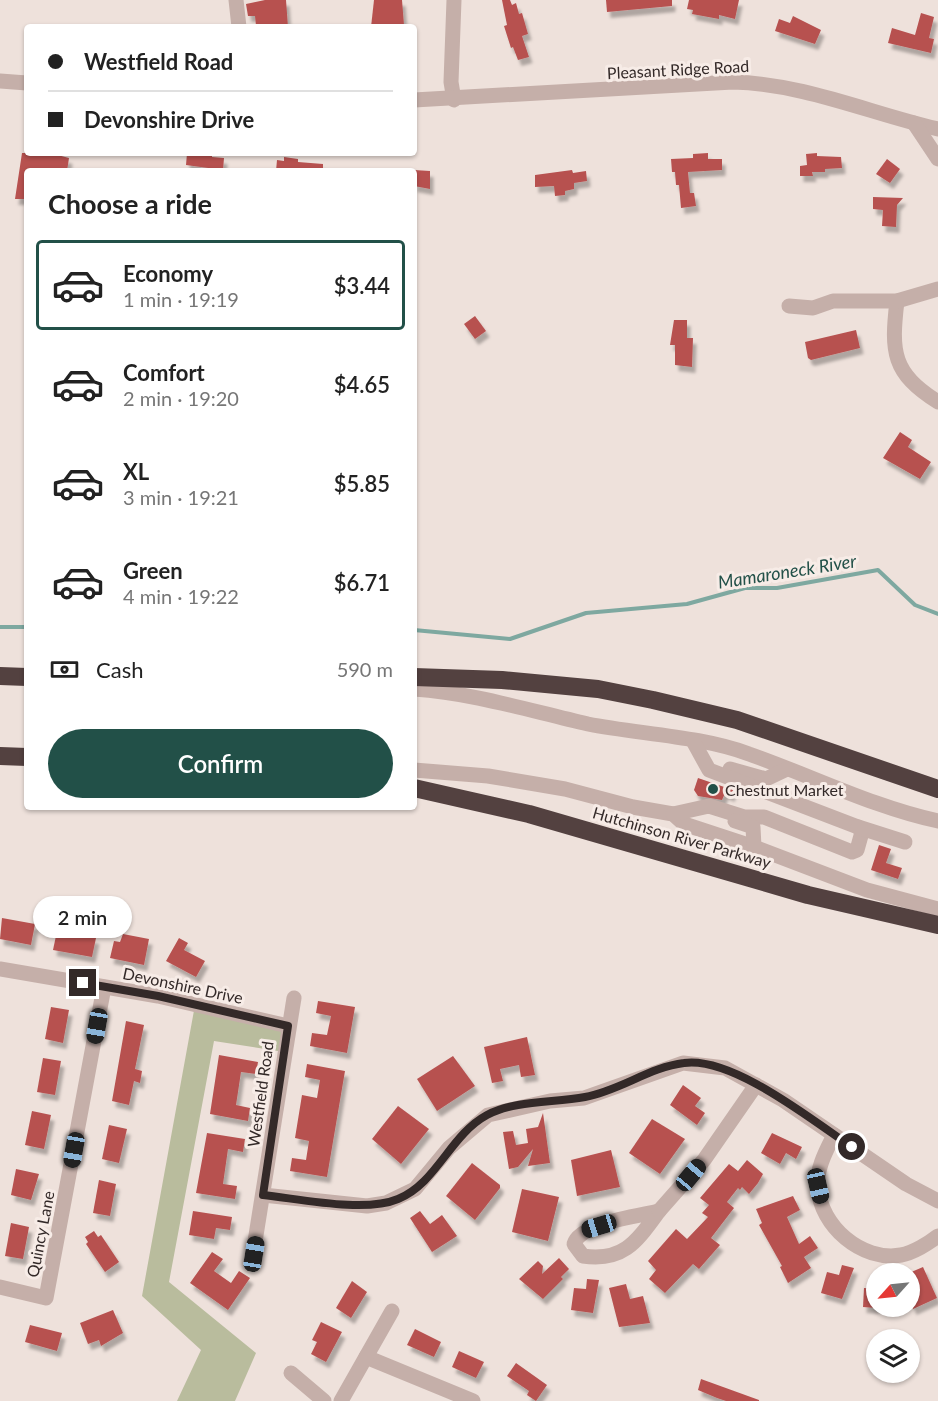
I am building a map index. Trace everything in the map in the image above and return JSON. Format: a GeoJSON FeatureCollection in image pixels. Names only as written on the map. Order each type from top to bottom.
{"type":"FeatureCollection","features":[{"type":"Feature","properties":{"kind":"highway"},"geometry":{"type":"LineString","coordinates":[[0,676],[24,677]]}},
{"type":"Feature","properties":{"kind":"highway"},"geometry":{"type":"LineString","coordinates":[[417,677],[502,680],[598,689],[653,700],[737,720],[938,789]]}},
{"type":"Feature","properties":{"kind":"highway"},"geometry":{"type":"LineString","coordinates":[[0,756],[24,757]]}},
{"type":"Feature","properties":{"kind":"highway","name":"Hutchinson River Parkway"},"geometry":{"type":"LineString","coordinates":[[417,789],[529,814],[808,895],[938,925]]}},
{"type":"Feature","properties":{"kind":"street"},"geometry":{"type":"LineString","coordinates":[[236,0],[239,24]]}},
{"type":"Feature","properties":{"kind":"street"},"geometry":{"type":"LineString","coordinates":[[454,0],[451,82],[454,100]]}},
{"type":"Feature","properties":{"kind":"street"},"geometry":{"type":"LineString","coordinates":[[0,81],[24,83]]}},
{"type":"Feature","properties":{"kind":"street","name":"Pleasant Ridge Road"},"geometry":{"type":"LineString","coordinates":[[417,100],[454,100],[733,82],[763,83],[821,95],[938,129]]}},
{"type":"Feature","properties":{"kind":"street"},"geometry":{"type":"LineString","coordinates":[[914,123],[938,159]]}},
{"type":"Feature","properties":{"kind":"street"},"geometry":{"type":"LineString","coordinates":[[789,306],[813,308],[833,301],[897,301],[938,289]]}},
{"type":"Feature","properties":{"kind":"street"},"geometry":{"type":"LineString","coordinates":[[897,301],[893,340],[899,367],[910,383],[938,402]]}},
{"type":"Feature","properties":{"kind":"street"},"geometry":{"type":"LineString","coordinates":[[417,689],[479,696],[590,724],[693,741],[747,753],[819,783],[938,822]]}},
{"type":"Feature","properties":{"kind":"street"},"geometry":{"type":"LineString","coordinates":[[693,741],[709,770],[858,827],[906,842]]}},
{"type":"Feature","properties":{"kind":"street"},"geometry":{"type":"LineString","coordinates":[[754,847],[773,795],[787,769]]}},
{"type":"Feature","properties":{"kind":"street"},"geometry":{"type":"LineString","coordinates":[[417,770],[499,777],[673,814],[708,806],[744,817],[764,817],[852,852],[857,850],[862,832],[858,827]]}},
{"type":"Feature","properties":{"kind":"street"},"geometry":{"type":"LineString","coordinates":[[673,814],[684,824],[754,847],[867,890],[938,909]]}},
{"type":"Feature","properties":{"kind":"street","name":"Devonshire Drive"},"geometry":{"type":"LineString","coordinates":[[0,969],[104,987],[288,1026]]}},
{"type":"Feature","properties":{"kind":"street","name":"Quincy Lane"},"geometry":{"type":"LineString","coordinates":[[0,1287],[46,1298],[104,987]]}},
{"type":"Feature","properties":{"kind":"street","name":"Westfield Road"},"geometry":{"type":"LineString","coordinates":[[254,1254],[294,999]]}},
{"type":"Feature","properties":{"kind":"street"},"geometry":{"type":"LineString","coordinates":[[263,1195],[367,1206],[393,1201],[415,1189],[449,1148],[488,1115],[550,1101],[584,1098],[683,1063],[725,1068],[756,1085],[906,1184],[938,1201]]}},
{"type":"Feature","properties":{"kind":"street"},"geometry":{"type":"LineString","coordinates":[[659,1211],[586,1230],[576,1237],[574,1244],[583,1256],[601,1259],[615,1254],[638,1240],[659,1211],[704,1160],[756,1085]]}},
{"type":"Feature","properties":{"kind":"street"},"geometry":{"type":"LineString","coordinates":[[834,1135],[822,1161],[818,1186],[823,1208],[840,1233],[857,1247],[877,1254],[902,1255],[938,1236]]}},
{"type":"Feature","properties":{"kind":"street"},"geometry":{"type":"LineString","coordinates":[[341,1401],[392,1311]]}},
{"type":"Feature","properties":{"kind":"street"},"geometry":{"type":"LineString","coordinates":[[366,1356],[473,1401]]}},
{"type":"Feature","properties":{"kind":"street"},"geometry":{"type":"LineString","coordinates":[[291,1373],[324,1401]]}},
{"type":"Feature","properties":{"kind":"green space"},"geometry":{"type":"Polygon","coordinates":[[[195,1005],[288,1026],[284,1052],[214,1041],[169,1282],[256,1353],[235,1401],[177,1401],[201,1350],[142,1296],[195,1005]]]}},
{"type":"Feature","properties":{"kind":"building"},"geometry":{"type":"Polygon","coordinates":[[[265,0],[286,0],[288,24],[256,24],[255,16],[248,16],[246,4],[265,0]]]}},
{"type":"Feature","properties":{"kind":"building"},"geometry":{"type":"Polygon","coordinates":[[[374,0],[402,0],[404,24],[371,24],[374,0]]]}},
{"type":"Feature","properties":{"kind":"building"},"geometry":{"type":"Polygon","coordinates":[[[502,0],[510,0],[512,5],[516,3],[519,14],[522,13],[528,34],[522,36],[529,57],[518,60],[513,47],[511,48],[504,26],[507,25],[502,0]]]}},
{"type":"Feature","properties":{"kind":"building"},"geometry":{"type":"Polygon","coordinates":[[[606,0],[672,0],[672,6],[607,12],[606,0]]]}},
{"type":"Feature","properties":{"kind":"building"},"geometry":{"type":"Polygon","coordinates":[[[689,0],[739,0],[735,19],[719,15],[719,19],[692,14],[693,10],[687,9],[689,0]]]}},
{"type":"Feature","properties":{"kind":"building"},"geometry":{"type":"Polygon","coordinates":[[[921,13],[934,17],[929,38],[934,39],[931,53],[888,43],[892,28],[915,35],[921,13]]]}},
{"type":"Feature","properties":{"kind":"building"},"geometry":{"type":"Polygon","coordinates":[[[793,16],[821,30],[815,44],[775,31],[779,19],[790,23],[793,16]]]}},
{"type":"Feature","properties":{"kind":"building"},"geometry":{"type":"Polygon","coordinates":[[[22,153],[24,156],[69,158],[67,168],[24,168],[24,199],[15,199],[22,153]]]}},
{"type":"Feature","properties":{"kind":"building"},"geometry":{"type":"Polygon","coordinates":[[[708,153],[708,159],[722,159],[722,170],[688,172],[690,193],[694,193],[696,206],[681,208],[679,185],[676,185],[675,172],[672,172],[671,159],[693,158],[693,154],[708,153]]]}},
{"type":"Feature","properties":{"kind":"building"},"geometry":{"type":"Polygon","coordinates":[[[817,153],[817,156],[841,157],[842,168],[812,172],[813,176],[800,176],[800,166],[807,165],[806,154],[817,153]]]}},
{"type":"Feature","properties":{"kind":"building"},"geometry":{"type":"Polygon","coordinates":[[[187,156],[224,158],[223,168],[186,165],[187,156]]]}},
{"type":"Feature","properties":{"kind":"building"},"geometry":{"type":"Polygon","coordinates":[[[284,157],[298,159],[298,162],[323,164],[323,168],[276,168],[277,160],[284,161],[284,157]]]}},
{"type":"Feature","properties":{"kind":"building"},"geometry":{"type":"Polygon","coordinates":[[[887,159],[900,169],[890,183],[876,174],[887,159]]]}},
{"type":"Feature","properties":{"kind":"building"},"geometry":{"type":"Polygon","coordinates":[[[417,170],[430,171],[430,189],[417,187],[417,170]]]}},
{"type":"Feature","properties":{"kind":"building"},"geometry":{"type":"Polygon","coordinates":[[[572,170],[573,173],[586,171],[587,181],[574,183],[574,189],[565,191],[565,195],[555,196],[554,186],[535,187],[535,175],[572,170]]]}},
{"type":"Feature","properties":{"kind":"building"},"geometry":{"type":"Polygon","coordinates":[[[873,197],[903,198],[897,205],[896,227],[882,226],[883,210],[873,209],[873,197]]]}},
{"type":"Feature","properties":{"kind":"building"},"geometry":{"type":"Polygon","coordinates":[[[475,316],[486,331],[475,339],[464,324],[475,316]]]}},
{"type":"Feature","properties":{"kind":"building"},"geometry":{"type":"Polygon","coordinates":[[[674,320],[687,320],[687,338],[693,338],[692,367],[675,365],[675,345],[670,345],[674,320]]]}},
{"type":"Feature","properties":{"kind":"building"},"geometry":{"type":"Polygon","coordinates":[[[856,330],[860,348],[811,360],[808,358],[805,342],[856,330]]]}},
{"type":"Feature","properties":{"kind":"building"},"geometry":{"type":"Polygon","coordinates":[[[900,432],[912,440],[908,447],[931,462],[920,479],[883,458],[900,432]]]}},
{"type":"Feature","properties":{"kind":"building","name":"Chestnut Market"},"geometry":{"type":"Polygon","coordinates":[[[698,778],[733,790],[731,796],[725,793],[722,800],[698,796],[694,790],[698,778]]]}},
{"type":"Feature","properties":{"kind":"building"},"geometry":{"type":"Polygon","coordinates":[[[879,845],[891,849],[886,863],[902,868],[898,879],[871,870],[879,845]]]}},
{"type":"Feature","properties":{"kind":"building"},"geometry":{"type":"Polygon","coordinates":[[[2,918],[35,924],[31,945],[0,939],[2,918]]]}},
{"type":"Feature","properties":{"kind":"building"},"geometry":{"type":"Polygon","coordinates":[[[57,931],[96,938],[92,957],[53,950],[57,931]]]}},
{"type":"Feature","properties":{"kind":"building"},"geometry":{"type":"Polygon","coordinates":[[[123,934],[149,939],[144,965],[110,958],[114,941],[120,942],[123,934]]]}},
{"type":"Feature","properties":{"kind":"building"},"geometry":{"type":"Polygon","coordinates":[[[179,938],[188,943],[184,950],[205,961],[196,977],[166,961],[179,938]]]}},
{"type":"Feature","properties":{"kind":"building"},"geometry":{"type":"Polygon","coordinates":[[[318,1001],[355,1007],[347,1053],[310,1046],[312,1033],[327,1035],[331,1016],[316,1013],[318,1001]]]}},
{"type":"Feature","properties":{"kind":"building"},"geometry":{"type":"Polygon","coordinates":[[[51,1007],[69,1010],[63,1043],[45,1039],[51,1007]]]}},
{"type":"Feature","properties":{"kind":"building"},"geometry":{"type":"Polygon","coordinates":[[[126,1021],[144,1025],[135,1069],[142,1071],[140,1083],[134,1081],[129,1105],[112,1101],[126,1021]]]}},
{"type":"Feature","properties":{"kind":"building"},"geometry":{"type":"Polygon","coordinates":[[[527,1037],[535,1075],[521,1077],[519,1065],[500,1069],[503,1081],[492,1083],[484,1047],[527,1037]]]}},
{"type":"Feature","properties":{"kind":"building"},"geometry":{"type":"Polygon","coordinates":[[[219,1055],[258,1062],[256,1074],[241,1072],[236,1105],[250,1108],[248,1121],[210,1114],[219,1055]]]}},
{"type":"Feature","properties":{"kind":"building"},"geometry":{"type":"Polygon","coordinates":[[[453,1056],[475,1086],[437,1111],[417,1079],[453,1056]]]}},
{"type":"Feature","properties":{"kind":"building"},"geometry":{"type":"Polygon","coordinates":[[[43,1058],[61,1061],[55,1095],[37,1092],[43,1058]]]}},
{"type":"Feature","properties":{"kind":"building"},"geometry":{"type":"Polygon","coordinates":[[[307,1064],[345,1071],[327,1177],[290,1171],[292,1158],[306,1160],[309,1141],[295,1138],[302,1095],[317,1098],[320,1080],[305,1077],[307,1064]]]}},
{"type":"Feature","properties":{"kind":"building"},"geometry":{"type":"Polygon","coordinates":[[[683,1085],[701,1098],[695,1106],[705,1113],[697,1125],[670,1105],[683,1085]]]}},
{"type":"Feature","properties":{"kind":"building"},"geometry":{"type":"Polygon","coordinates":[[[398,1106],[429,1129],[401,1164],[372,1139],[398,1106]]]}},
{"type":"Feature","properties":{"kind":"building"},"geometry":{"type":"Polygon","coordinates":[[[32,1111],[51,1115],[44,1149],[25,1145],[32,1111]]]}},
{"type":"Feature","properties":{"kind":"building"},"geometry":{"type":"Polygon","coordinates":[[[543,1113],[550,1163],[528,1166],[533,1149],[518,1167],[509,1169],[503,1132],[513,1131],[516,1145],[528,1143],[526,1129],[538,1127],[543,1113]]]}},
{"type":"Feature","properties":{"kind":"building"},"geometry":{"type":"Polygon","coordinates":[[[652,1119],[685,1139],[660,1174],[629,1153],[652,1119]]]}},
{"type":"Feature","properties":{"kind":"building"},"geometry":{"type":"Polygon","coordinates":[[[109,1125],[127,1129],[119,1163],[102,1159],[109,1125]]]}},
{"type":"Feature","properties":{"kind":"building"},"geometry":{"type":"Polygon","coordinates":[[[207,1133],[245,1139],[243,1152],[228,1149],[223,1184],[237,1186],[235,1199],[196,1193],[207,1133]]]}},
{"type":"Feature","properties":{"kind":"building"},"geometry":{"type":"Polygon","coordinates":[[[772,1133],[802,1147],[796,1159],[786,1153],[780,1164],[761,1153],[772,1133]]]}},
{"type":"Feature","properties":{"kind":"building"},"geometry":{"type":"Polygon","coordinates":[[[611,1150],[620,1187],[577,1196],[571,1160],[611,1150]]]}},
{"type":"Feature","properties":{"kind":"building"},"geometry":{"type":"Polygon","coordinates":[[[747,1160],[763,1174],[749,1194],[742,1187],[740,1190],[738,1188],[727,1202],[734,1208],[711,1238],[720,1245],[699,1269],[693,1264],[665,1293],[649,1279],[656,1270],[648,1261],[676,1229],[687,1239],[708,1217],[702,1213],[709,1205],[700,1198],[729,1164],[738,1171],[747,1160]]]}},
{"type":"Feature","properties":{"kind":"building"},"geometry":{"type":"Polygon","coordinates":[[[472,1163],[500,1185],[475,1220],[446,1196],[472,1163]]]}},
{"type":"Feature","properties":{"kind":"building"},"geometry":{"type":"Polygon","coordinates":[[[16,1169],[39,1174],[31,1200],[11,1195],[16,1169]]]}},
{"type":"Feature","properties":{"kind":"building"},"geometry":{"type":"Polygon","coordinates":[[[99,1180],[116,1184],[110,1216],[93,1213],[99,1180]]]}},
{"type":"Feature","properties":{"kind":"building"},"geometry":{"type":"Polygon","coordinates":[[[522,1189],[559,1197],[548,1241],[512,1232],[522,1189]]]}},
{"type":"Feature","properties":{"kind":"building"},"geometry":{"type":"Polygon","coordinates":[[[793,1196],[800,1210],[787,1217],[799,1244],[810,1236],[818,1248],[804,1257],[811,1268],[788,1283],[780,1267],[782,1266],[759,1225],[762,1223],[756,1209],[793,1196]]]}},
{"type":"Feature","properties":{"kind":"building"},"geometry":{"type":"Polygon","coordinates":[[[193,1211],[232,1217],[230,1230],[216,1228],[214,1239],[189,1235],[193,1211]]]}},
{"type":"Feature","properties":{"kind":"building"},"geometry":{"type":"Polygon","coordinates":[[[420,1211],[430,1224],[442,1215],[457,1236],[432,1252],[410,1218],[420,1211]]]}},
{"type":"Feature","properties":{"kind":"building"},"geometry":{"type":"Polygon","coordinates":[[[11,1223],[29,1227],[23,1259],[5,1256],[11,1223]]]}},
{"type":"Feature","properties":{"kind":"building"},"geometry":{"type":"Polygon","coordinates":[[[94,1231],[98,1237],[101,1235],[119,1262],[105,1272],[86,1244],[88,1242],[85,1237],[94,1231]]]}},
{"type":"Feature","properties":{"kind":"building"},"geometry":{"type":"Polygon","coordinates":[[[212,1252],[223,1259],[214,1271],[231,1283],[239,1271],[250,1278],[228,1310],[190,1283],[212,1252]]]}},
{"type":"Feature","properties":{"kind":"building"},"geometry":{"type":"Polygon","coordinates":[[[559,1258],[569,1269],[561,1277],[563,1279],[543,1299],[519,1279],[538,1261],[543,1266],[542,1274],[559,1258]]]}},
{"type":"Feature","properties":{"kind":"building"},"geometry":{"type":"Polygon","coordinates":[[[842,1265],[854,1268],[842,1299],[821,1293],[827,1272],[839,1275],[842,1265]]]}},
{"type":"Feature","properties":{"kind":"building"},"geometry":{"type":"Polygon","coordinates":[[[923,1267],[937,1298],[920,1306],[920,1268],[923,1267]]]}},
{"type":"Feature","properties":{"kind":"building"},"geometry":{"type":"Polygon","coordinates":[[[587,1279],[599,1280],[593,1313],[571,1310],[574,1288],[586,1289],[587,1279]]]}},
{"type":"Feature","properties":{"kind":"building"},"geometry":{"type":"Polygon","coordinates":[[[352,1281],[367,1292],[351,1318],[336,1308],[352,1281]]]}},
{"type":"Feature","properties":{"kind":"building"},"geometry":{"type":"Polygon","coordinates":[[[626,1284],[630,1299],[643,1296],[650,1323],[619,1327],[609,1288],[626,1284]]]}},
{"type":"Feature","properties":{"kind":"building"},"geometry":{"type":"Polygon","coordinates":[[[864,1288],[866,1288],[866,1307],[863,1307],[864,1288]]]}},
{"type":"Feature","properties":{"kind":"building"},"geometry":{"type":"Polygon","coordinates":[[[113,1310],[123,1333],[101,1346],[99,1340],[88,1344],[80,1323],[113,1310]]]}},
{"type":"Feature","properties":{"kind":"building"},"geometry":{"type":"Polygon","coordinates":[[[321,1322],[342,1332],[326,1362],[311,1354],[317,1342],[312,1340],[321,1322]]]}},
{"type":"Feature","properties":{"kind":"building"},"geometry":{"type":"Polygon","coordinates":[[[30,1325],[62,1333],[57,1351],[25,1342],[30,1325]]]}},
{"type":"Feature","properties":{"kind":"building"},"geometry":{"type":"Polygon","coordinates":[[[415,1329],[441,1342],[434,1357],[407,1345],[415,1329]]]}},
{"type":"Feature","properties":{"kind":"building"},"geometry":{"type":"Polygon","coordinates":[[[459,1351],[484,1362],[476,1378],[452,1367],[459,1351]]]}},
{"type":"Feature","properties":{"kind":"building"},"geometry":{"type":"Polygon","coordinates":[[[516,1363],[547,1385],[536,1401],[527,1395],[529,1391],[507,1376],[516,1363]]]}},
{"type":"Feature","properties":{"kind":"building"},"geometry":{"type":"Polygon","coordinates":[[[701,1379],[759,1401],[726,1401],[717,1398],[698,1390],[701,1379]]]}},
{"type":"Feature","properties":{"kind":"waterway","name":"Mamaroneck River"},"geometry":{"type":"LineString","coordinates":[[417,630],[510,639],[586,613],[687,604],[745,588],[777,588],[878,570],[915,605],[938,614]]}},
{"type":"Feature","properties":{"kind":"waterway","name":"Mamaroneck River"},"geometry":{"type":"LineString","coordinates":[[0,627],[24,627]]}},
{"type":"Feature","properties":{"kind":"place","name":"Chestnut Market"},"geometry":{"type":"Point","coordinates":[713,789]}},
{"type":"Feature","properties":{"kind":"route"},"geometry":{"type":"LineString","coordinates":[[83,983],[158,996],[288,1026],[263,1195],[367,1206],[399,1199],[415,1189],[429,1175],[449,1148],[488,1115],[504,1109],[584,1098],[683,1063],[725,1068],[783,1100],[852,1147]]}}]}
